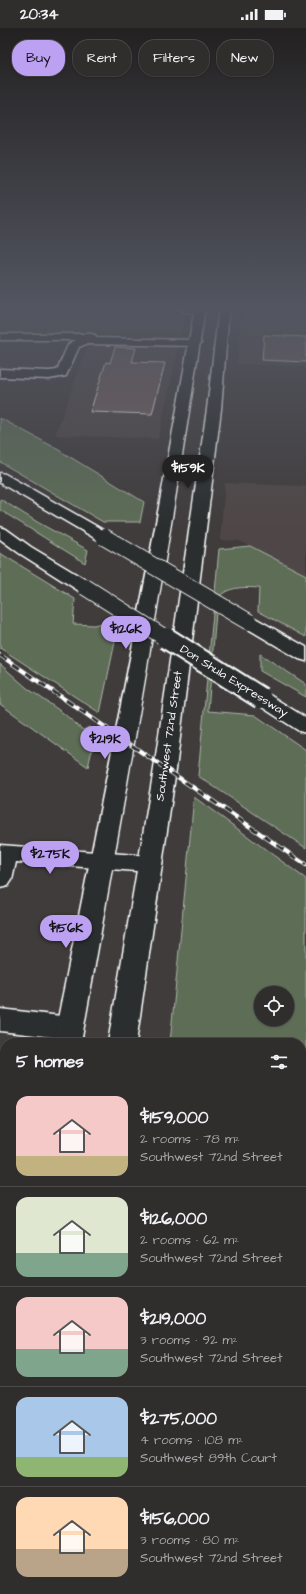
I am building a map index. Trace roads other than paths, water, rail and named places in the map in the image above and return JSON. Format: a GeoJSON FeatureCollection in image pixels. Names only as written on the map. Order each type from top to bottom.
{"type":"FeatureCollection","features":[{"type":"Feature","properties":{"kind":"main road"},"geometry":{"type":"LineString","coordinates":[[0,1020],[68,1035],[102,862],[173,475],[188,381]]}},
{"type":"Feature","properties":{"kind":"main road","name":"Southwest 72nd Street"},"geometry":{"type":"LineString","coordinates":[[123,1038],[165,769],[217,381]]}},
{"type":"Feature","properties":{"kind":"main road"},"geometry":{"type":"LineString","coordinates":[[173,475],[205,477]]}},
{"type":"Feature","properties":{"kind":"main road"},"geometry":{"type":"LineString","coordinates":[[0,477],[306,655]]}},
{"type":"Feature","properties":{"kind":"main road","name":"Don Shula Expressway"},"geometry":{"type":"LineString","coordinates":[[0,532],[25,550],[306,727]]}},
{"type":"Feature","properties":{"kind":"main road"},"geometry":{"type":"LineString","coordinates":[[0,880],[3,854],[102,862],[150,864]]}},
{"type":"Feature","properties":{"kind":"railway"},"geometry":{"type":"LineString","coordinates":[[0,655],[306,865]]}}]}
